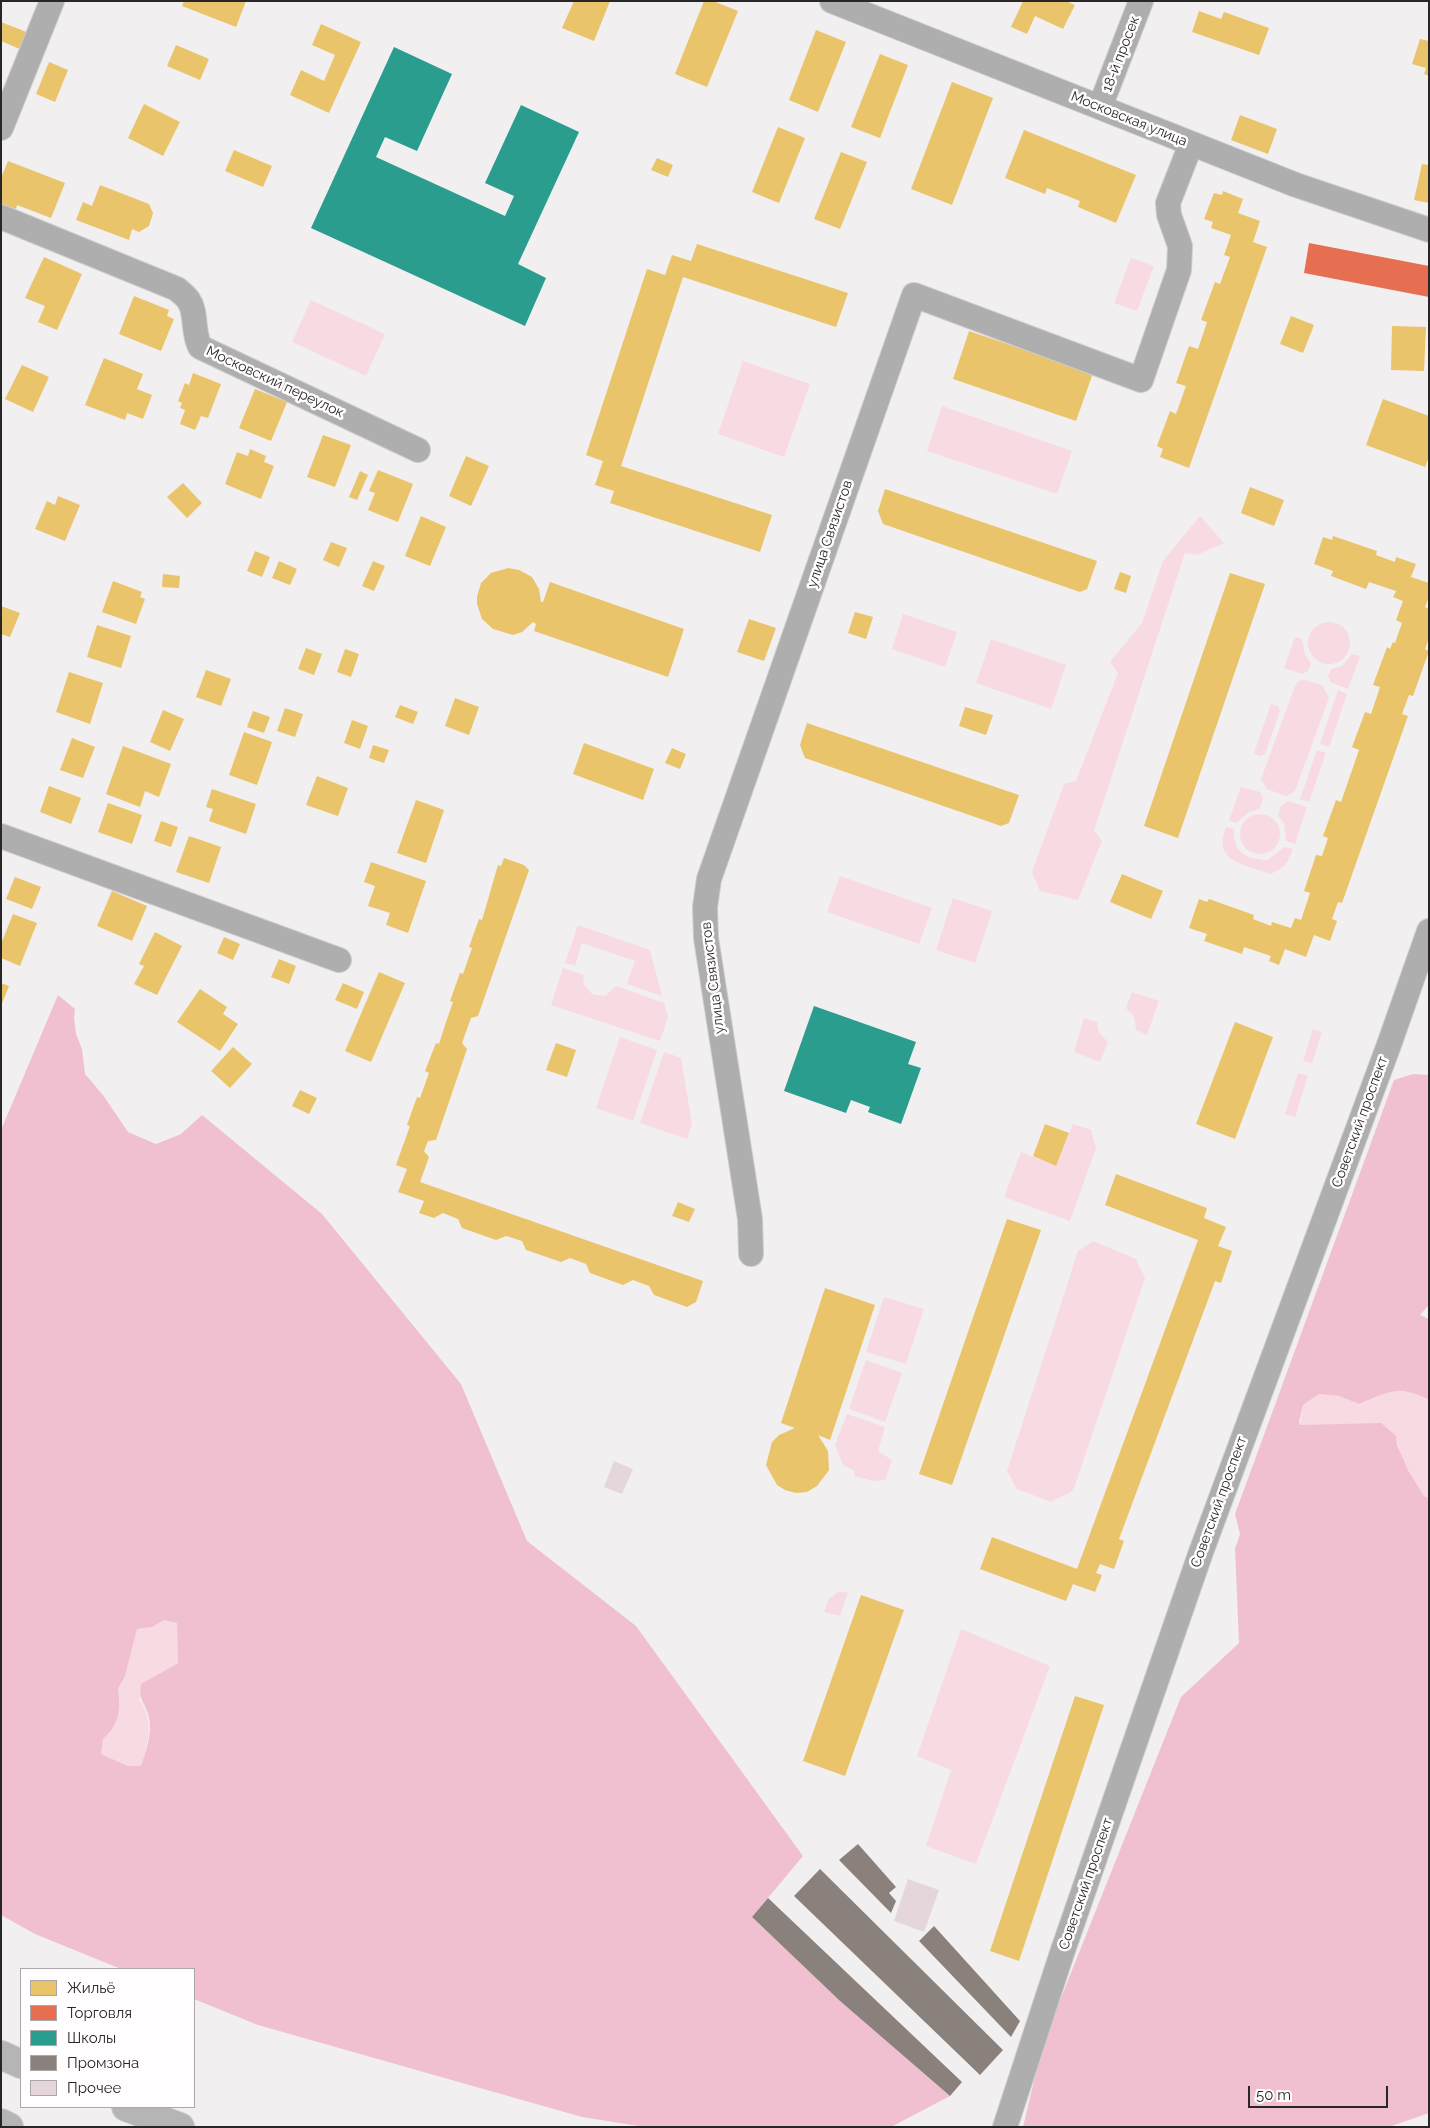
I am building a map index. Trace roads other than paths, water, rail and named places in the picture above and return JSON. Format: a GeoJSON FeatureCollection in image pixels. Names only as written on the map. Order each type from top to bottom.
{"type":"FeatureCollection","features":[{"type":"Feature","properties":{"kind":"highway"},"geometry":{"type":"LineString","coordinates":[[1,2055],[20,2064]]}},
{"type":"Feature","properties":{"kind":"highway"},"geometry":{"type":"LineString","coordinates":[[129,2108],[180,2127]]}},
{"type":"Feature","properties":{"kind":"highway"},"geometry":{"type":"LineString","coordinates":[[1,2123],[9,2127]]}},
{"type":"Feature","properties":{"kind":"street"},"geometry":{"type":"LineString","coordinates":[[1,128],[52,1]]}},
{"type":"Feature","properties":{"kind":"street","name":"Московская улица"},"geometry":{"type":"LineString","coordinates":[[832,1],[1191,144],[1340,201],[1429,230]]}},
{"type":"Feature","properties":{"kind":"street","name":"18-й просек"},"geometry":{"type":"LineString","coordinates":[[1100,107],[1141,1]]}},
{"type":"Feature","properties":{"kind":"street","name":"улица Связистов"},"geometry":{"type":"LineString","coordinates":[[750,1254],[749,1209],[706,938],[705,907],[712,865],[914,295],[1141,380],[1179,270],[1180,246],[1169,215],[1168,203],[1191,144]]}},
{"type":"Feature","properties":{"kind":"street","name":"Московский переулок"},"geometry":{"type":"LineString","coordinates":[[1,217],[177,290],[189,301],[194,319],[194,335],[200,347],[418,450]]}},
{"type":"Feature","properties":{"kind":"street"},"geometry":{"type":"LineString","coordinates":[[1,836],[339,960]]}},
{"type":"Feature","properties":{"kind":"street","name":"Советский проспект"},"geometry":{"type":"LineString","coordinates":[[1006,2127],[1020,2077],[1200,1552],[1387,1051],[1429,931]]}}]}
